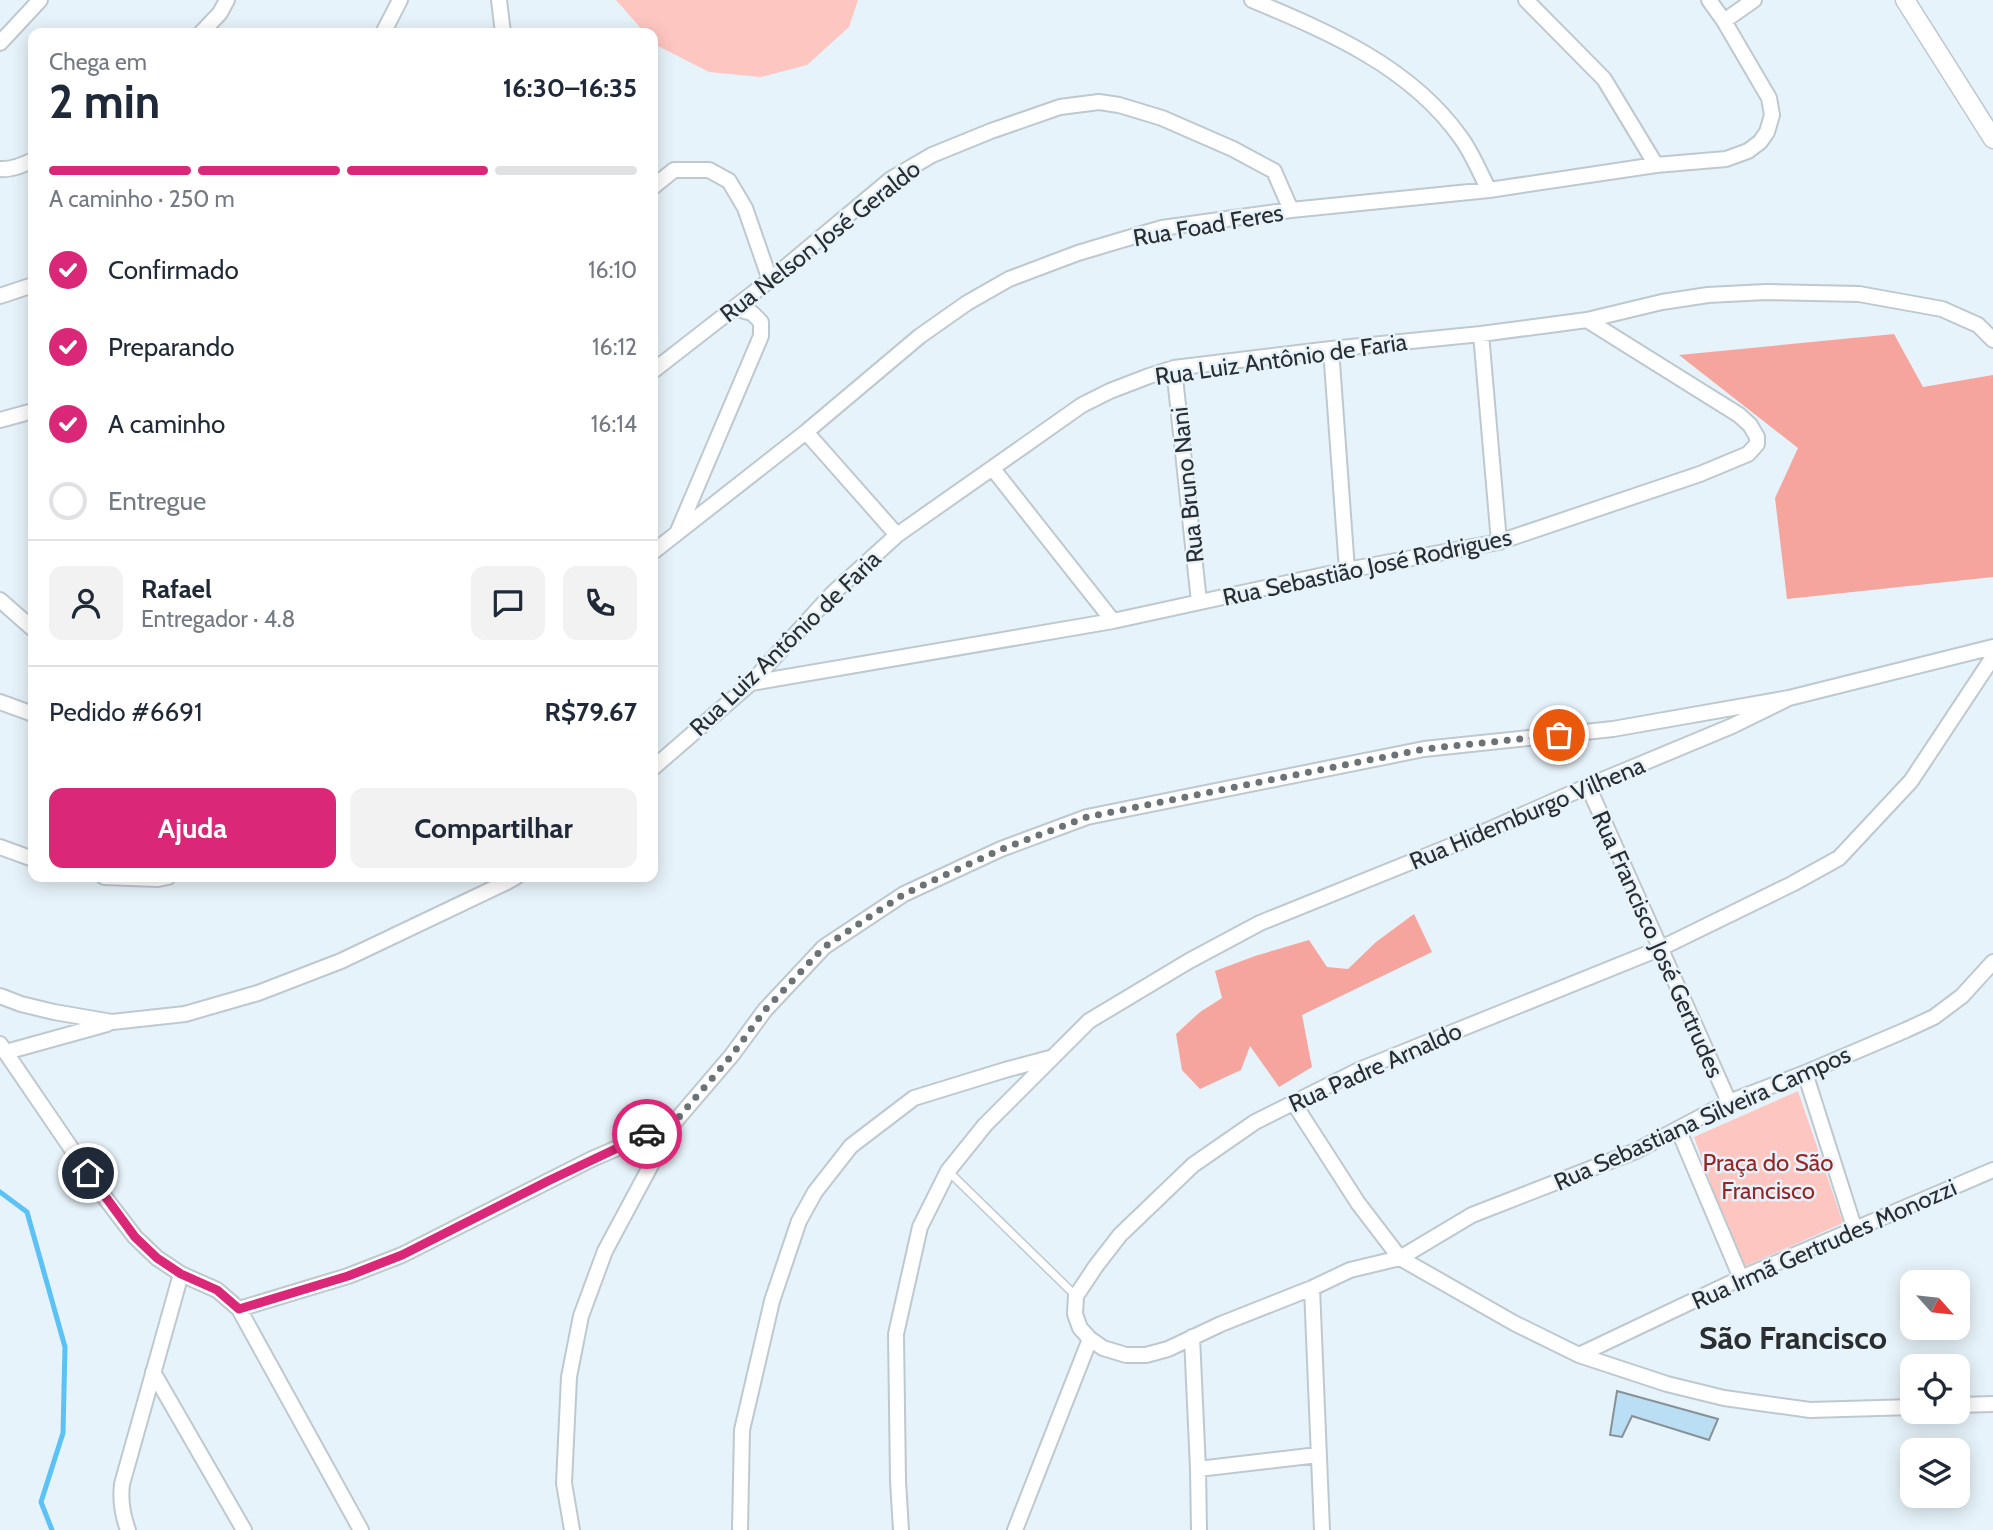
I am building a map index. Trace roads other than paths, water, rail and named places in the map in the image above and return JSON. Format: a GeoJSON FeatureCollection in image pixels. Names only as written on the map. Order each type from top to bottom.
{"type":"FeatureCollection","features":[{"type":"Feature","properties":{"kind":"street"},"geometry":{"type":"LineString","coordinates":[[0,43],[40,0]]}},
{"type":"Feature","properties":{"kind":"street"},"geometry":{"type":"LineString","coordinates":[[206,28],[220,13],[227,0]]}},
{"type":"Feature","properties":{"kind":"street"},"geometry":{"type":"LineString","coordinates":[[386,28],[400,0]]}},
{"type":"Feature","properties":{"kind":"street"},"geometry":{"type":"LineString","coordinates":[[499,0],[502,28]]}},
{"type":"Feature","properties":{"kind":"street"},"geometry":{"type":"LineString","coordinates":[[1252,0],[1314,26],[1366,53],[1419,93],[1443,115],[1462,139],[1489,190]]}},
{"type":"Feature","properties":{"kind":"street"},"geometry":{"type":"LineString","coordinates":[[1526,0],[1604,79],[1656,165]]}},
{"type":"Feature","properties":{"kind":"street"},"geometry":{"type":"LineString","coordinates":[[1709,0],[1724,21],[1754,0]]}},
{"type":"Feature","properties":{"kind":"street"},"geometry":{"type":"LineString","coordinates":[[1905,0],[1993,139]]}},
{"type":"Feature","properties":{"kind":"street","name":"Rua Foad Feres"},"geometry":{"type":"LineString","coordinates":[[658,548],[806,432],[920,336],[967,303],[1009,279],[1078,253],[1161,228],[1291,210],[1489,190],[1656,165],[1726,159],[1748,151],[1760,142],[1767,132],[1772,115],[1769,99],[1724,21]]}},
{"type":"Feature","properties":{"kind":"street","name":"Rua Nelson José Geraldo"},"geometry":{"type":"LineString","coordinates":[[658,367],[770,280],[891,179],[932,155],[990,131],[1060,107],[1099,102],[1119,105],[1162,118],[1233,149],[1274,171],[1291,210]]}},
{"type":"Feature","properties":{"kind":"street"},"geometry":{"type":"LineString","coordinates":[[0,169],[7,170],[28,162]]}},
{"type":"Feature","properties":{"kind":"street"},"geometry":{"type":"LineString","coordinates":[[658,183],[674,170],[709,170],[729,181],[745,208],[770,280]]}},
{"type":"Feature","properties":{"kind":"street"},"geometry":{"type":"LineString","coordinates":[[0,296],[28,287]]}},
{"type":"Feature","properties":{"kind":"street","name":"Rua Luiz Antônio de Faria"},"geometry":{"type":"LineString","coordinates":[[658,764],[751,682],[832,594],[897,535],[1082,405],[1110,391],[1174,368],[1481,334],[1587,320],[1662,302],[1708,295],[1766,292],[1859,294],[1942,309],[1978,325],[1993,340]]}},
{"type":"Feature","properties":{"kind":"street"},"geometry":{"type":"LineString","coordinates":[[677,532],[761,336],[761,322],[752,313],[734,308]]}},
{"type":"Feature","properties":{"kind":"street","name":"Rua Sebastião José Rodrigues"},"geometry":{"type":"LineString","coordinates":[[751,682],[1113,621],[1347,570],[1499,542],[1699,474],[1748,454],[1757,444],[1757,437],[1750,425],[1738,415],[1587,320]]}},
{"type":"Feature","properties":{"kind":"street"},"geometry":{"type":"LineString","coordinates":[[1481,334],[1499,542]]}},
{"type":"Feature","properties":{"kind":"street"},"geometry":{"type":"LineString","coordinates":[[1331,349],[1347,570]]}},
{"type":"Feature","properties":{"kind":"street","name":"Rua Bruno Nani"},"geometry":{"type":"LineString","coordinates":[[1174,368],[1199,602]]}},
{"type":"Feature","properties":{"kind":"street"},"geometry":{"type":"LineString","coordinates":[[0,420],[28,412]]}},
{"type":"Feature","properties":{"kind":"street"},"geometry":{"type":"LineString","coordinates":[[806,432],[897,535]]}},
{"type":"Feature","properties":{"kind":"street"},"geometry":{"type":"LineString","coordinates":[[993,468],[1113,621]]}},
{"type":"Feature","properties":{"kind":"street"},"geometry":{"type":"LineString","coordinates":[[0,600],[28,625]]}},
{"type":"Feature","properties":{"kind":"street","name":"Rua Hidemburgo Vilhena"},"geometry":{"type":"LineString","coordinates":[[901,1530],[896,1334],[920,1227],[948,1171],[985,1125],[1089,1021],[1189,961],[1260,923],[1468,839],[1732,726],[1789,698],[1993,647]]}},
{"type":"Feature","properties":{"kind":"street","name":"Rua Padre Arnaldo"},"geometry":{"type":"LineString","coordinates":[[1076,1296],[1120,1235],[1193,1165],[1255,1122],[1359,1070],[1659,949],[1839,858],[1911,781],[1993,657]]}},
{"type":"Feature","properties":{"kind":"street"},"geometry":{"type":"LineString","coordinates":[[572,1530],[564,1483],[569,1377],[580,1316],[604,1251],[673,1124],[732,1055],[765,1010],[824,947],[904,894],[1002,849],[1087,817],[1424,749],[1613,729],[1789,698]]}},
{"type":"Feature","properties":{"kind":"street"},"geometry":{"type":"LineString","coordinates":[[0,702],[28,712]]}},
{"type":"Feature","properties":{"kind":"street","name":"Rua Francisco José Gertrudes"},"geometry":{"type":"LineString","coordinates":[[1588,786],[1729,1102]]}},
{"type":"Feature","properties":{"kind":"street"},"geometry":{"type":"LineString","coordinates":[[0,847],[28,857]]}},
{"type":"Feature","properties":{"kind":"street"},"geometry":{"type":"LineString","coordinates":[[361,1530],[239,1309],[217,1290],[181,1274],[157,1258],[135,1237],[72,1151],[3,1048],[112,1022],[185,1014],[258,993],[341,961],[500,882]]}},
{"type":"Feature","properties":{"kind":"street","name":"Rua Sebastiana Silveira Campos"},"geometry":{"type":"LineString","coordinates":[[1400,1258],[1472,1215],[1636,1151],[1729,1102],[1805,1073],[1934,1017],[1962,996],[1993,962]]}},
{"type":"Feature","properties":{"kind":"street"},"geometry":{"type":"LineString","coordinates":[[0,996],[54,1012],[112,1022]]}},
{"type":"Feature","properties":{"kind":"street"},"geometry":{"type":"LineString","coordinates":[[740,1530],[742,1430],[772,1301],[799,1221],[815,1192],[851,1146],[914,1098],[1052,1058]]}},
{"type":"Feature","properties":{"kind":"street"},"geometry":{"type":"LineString","coordinates":[[1805,1073],[1855,1230]]}},
{"type":"Feature","properties":{"kind":"street"},"geometry":{"type":"LineString","coordinates":[[1293,1102],[1359,1203],[1400,1258],[1514,1323],[1579,1355],[1667,1384],[1724,1398],[1810,1410],[1900,1407]]}},
{"type":"Feature","properties":{"kind":"street"},"geometry":{"type":"LineString","coordinates":[[239,1309],[348,1276],[402,1255],[592,1159],[673,1124]]}},
{"type":"Feature","properties":{"kind":"street"},"geometry":{"type":"LineString","coordinates":[[1678,1129],[1741,1278]]}},
{"type":"Feature","properties":{"kind":"street","name":"Rua Irmã Gertrudes Monozzi"},"geometry":{"type":"LineString","coordinates":[[1579,1355],[1741,1278],[1993,1170]]}},
{"type":"Feature","properties":{"kind":"street"},"geometry":{"type":"LineString","coordinates":[[1076,1296],[1075,1314],[1080,1328],[1090,1339],[1116,1353],[1146,1355],[1168,1349],[1350,1270],[1400,1258]]}},
{"type":"Feature","properties":{"kind":"street"},"geometry":{"type":"LineString","coordinates":[[128,1530],[120,1500],[122,1484],[181,1274]]}},
{"type":"Feature","properties":{"kind":"street"},"geometry":{"type":"LineString","coordinates":[[1311,1288],[1322,1530]]}},
{"type":"Feature","properties":{"kind":"street"},"geometry":{"type":"LineString","coordinates":[[1192,1337],[1199,1530]]}},
{"type":"Feature","properties":{"kind":"street"},"geometry":{"type":"LineString","coordinates":[[1015,1530],[1090,1339]]}},
{"type":"Feature","properties":{"kind":"street"},"geometry":{"type":"LineString","coordinates":[[153,1373],[244,1530]]}},
{"type":"Feature","properties":{"kind":"street"},"geometry":{"type":"LineString","coordinates":[[1970,1405],[1993,1404]]}},
{"type":"Feature","properties":{"kind":"street"},"geometry":{"type":"LineString","coordinates":[[1198,1469],[1318,1455]]}},
{"type":"Feature","properties":{"kind":"lane"},"geometry":{"type":"LineString","coordinates":[[948,1171],[1076,1296]]}},
{"type":"Feature","properties":{"kind":"waterway"},"geometry":{"type":"LineString","coordinates":[[0,1192],[27,1212],[65,1347],[63,1433],[41,1502],[52,1530]]}},
{"type":"Feature","properties":{"kind":"district","name":"São Francisco"},"geometry":{"type":"Point","coordinates":[1793,1337]}},
{"type":"Feature","properties":{"kind":"park label","name":"Praça do São Francisco"},"geometry":{"type":"Point","coordinates":[1768,1176]}}]}
